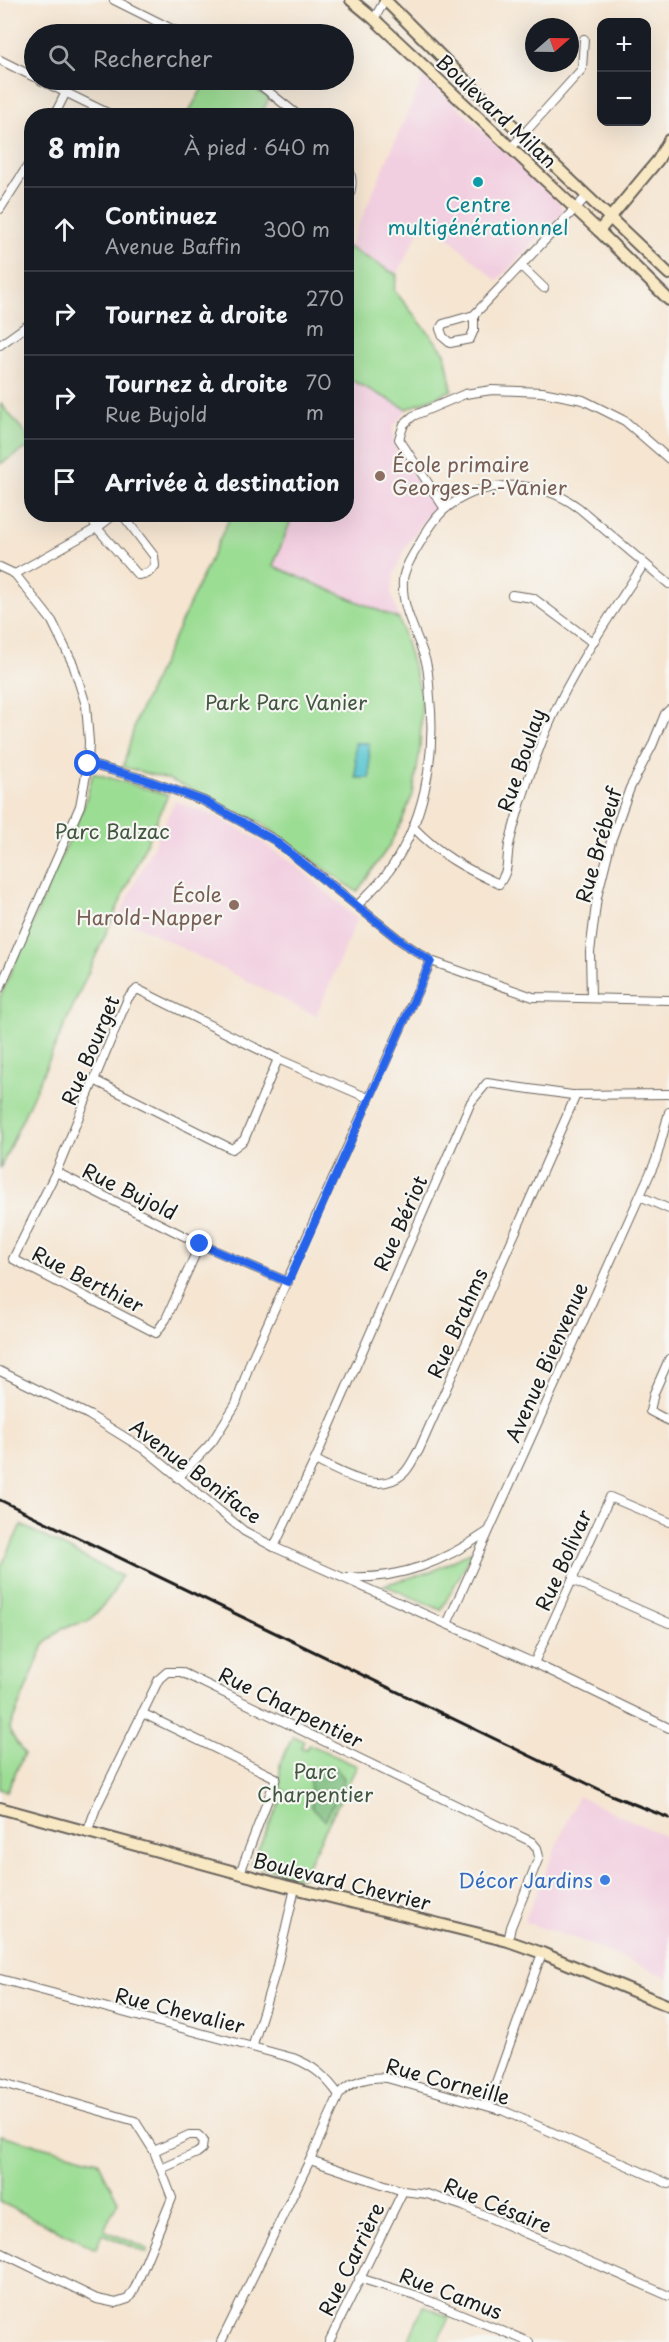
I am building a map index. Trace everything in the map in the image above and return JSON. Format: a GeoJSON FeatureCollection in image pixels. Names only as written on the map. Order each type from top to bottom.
{"type":"FeatureCollection","features":[{"type":"Feature","properties":{"kind":"main road","name":"Boulevard Milan"},"geometry":{"type":"LineString","coordinates":[[351,0],[599,231],[669,300]]}},
{"type":"Feature","properties":{"kind":"main road","name":"Boulevard Milan"},"geometry":{"type":"LineString","coordinates":[[385,0],[465,80],[523,132],[669,274]]}},
{"type":"Feature","properties":{"kind":"main road"},"geometry":{"type":"LineString","coordinates":[[599,231],[657,160],[669,140]]}},
{"type":"Feature","properties":{"kind":"main road","name":"Boulevard Chevrier"},"geometry":{"type":"LineString","coordinates":[[0,1808],[295,1888],[508,1941],[669,2006]]}},
{"type":"Feature","properties":{"kind":"street"},"geometry":{"type":"LineString","coordinates":[[114,0],[162,24]]}},
{"type":"Feature","properties":{"kind":"street"},"geometry":{"type":"LineString","coordinates":[[374,19],[385,0]]}},
{"type":"Feature","properties":{"kind":"street"},"geometry":{"type":"LineString","coordinates":[[511,148],[582,69],[584,39]]}},
{"type":"Feature","properties":{"kind":"street"},"geometry":{"type":"LineString","coordinates":[[0,60],[24,72]]}},
{"type":"Feature","properties":{"kind":"street"},"geometry":{"type":"LineString","coordinates":[[62,90],[98,108]]}},
{"type":"Feature","properties":{"kind":"street"},"geometry":{"type":"LineString","coordinates":[[266,90],[289,108]]}},
{"type":"Feature","properties":{"kind":"street"},"geometry":{"type":"LineString","coordinates":[[58,108],[66,92]]}},
{"type":"Feature","properties":{"kind":"street"},"geometry":{"type":"LineString","coordinates":[[0,209],[24,172]]}},
{"type":"Feature","properties":{"kind":"street"},"geometry":{"type":"LineString","coordinates":[[474,315],[474,330],[470,339],[450,343],[443,337],[440,329],[443,324],[474,315],[587,196]]}},
{"type":"Feature","properties":{"kind":"street"},"geometry":{"type":"LineString","coordinates":[[521,266],[544,288]]}},
{"type":"Feature","properties":{"kind":"street"},"geometry":{"type":"LineString","coordinates":[[0,345],[24,328]]}},
{"type":"Feature","properties":{"kind":"street"},"geometry":{"type":"LineString","coordinates":[[445,509],[399,439],[404,424],[412,416],[465,394],[492,390],[542,392],[583,400],[625,421],[669,459]]}},
{"type":"Feature","properties":{"kind":"street"},"geometry":{"type":"LineString","coordinates":[[358,905],[386,875],[414,827],[424,796],[430,760],[432,717],[426,663],[405,606],[403,578],[429,528],[445,509],[471,495],[493,488],[520,486],[546,490],[563,497],[579,508],[669,584]]}},
{"type":"Feature","properties":{"kind":"street"},"geometry":{"type":"LineString","coordinates":[[94,522],[138,575],[148,573],[155,566],[154,556],[128,522]]}},
{"type":"Feature","properties":{"kind":"street"},"geometry":{"type":"LineString","coordinates":[[15,574],[105,522]]}},
{"type":"Feature","properties":{"kind":"street","name":"Rue Boulay"},"geometry":{"type":"LineString","coordinates":[[414,827],[434,848],[470,870],[499,884],[507,872],[509,847],[552,717],[592,642],[644,564]]}},
{"type":"Feature","properties":{"kind":"street"},"geometry":{"type":"LineString","coordinates":[[0,567],[15,574],[52,621],[73,664],[86,705],[88,764],[80,806],[0,988]]}},
{"type":"Feature","properties":{"kind":"street"},"geometry":{"type":"LineString","coordinates":[[512,594],[533,598],[592,642]]}},
{"type":"Feature","properties":{"kind":"street","name":"Rue Brébeuf"},"geometry":{"type":"LineString","coordinates":[[591,997],[590,952],[595,908],[611,841],[630,788],[669,710]]}},
{"type":"Feature","properties":{"kind":"street"},"geometry":{"type":"LineString","coordinates":[[88,764],[144,779],[204,801],[274,840],[401,941],[431,961],[533,997],[669,1000]]}},
{"type":"Feature","properties":{"kind":"street"},"geometry":{"type":"LineString","coordinates":[[178,1479],[212,1442],[236,1404],[250,1363],[431,961]]}},
{"type":"Feature","properties":{"kind":"street","name":"Rue Bourget"},"geometry":{"type":"LineString","coordinates":[[13,1259],[56,1172],[128,998],[136,989],[278,1059],[368,1098]]}},
{"type":"Feature","properties":{"kind":"street"},"geometry":{"type":"LineString","coordinates":[[94,1080],[232,1149],[244,1140],[278,1059]]}},
{"type":"Feature","properties":{"kind":"street","name":"Rue Bériot"},"geometry":{"type":"LineString","coordinates":[[274,1547],[315,1460],[471,1102],[487,1083],[576,1095],[669,1094]]}},
{"type":"Feature","properties":{"kind":"street","name":"Rue Brahms"},"geometry":{"type":"LineString","coordinates":[[315,1460],[375,1484],[392,1481],[405,1473],[419,1450],[576,1095]]}},
{"type":"Feature","properties":{"kind":"street","name":"Avenue Bienvenue"},"geometry":{"type":"LineString","coordinates":[[447,1624],[656,1160],[669,1112]]}},
{"type":"Feature","properties":{"kind":"street","name":"Rue Bujold"},"geometry":{"type":"LineString","coordinates":[[56,1172],[200,1244],[288,1282]]}},
{"type":"Feature","properties":{"kind":"street"},"geometry":{"type":"LineString","coordinates":[[640,1196],[669,1209]]}},
{"type":"Feature","properties":{"kind":"street","name":"Rue Berthier"},"geometry":{"type":"LineString","coordinates":[[13,1259],[156,1333],[166,1319],[200,1244]]}},
{"type":"Feature","properties":{"kind":"street"},"geometry":{"type":"LineString","coordinates":[[669,1359],[654,1393],[650,1412],[669,1420]]}},
{"type":"Feature","properties":{"kind":"street","name":"Avenue Boniface"},"geometry":{"type":"LineString","coordinates":[[0,1371],[89,1415],[147,1451],[178,1479],[244,1531],[274,1547],[534,1663],[669,1728]]}},
{"type":"Feature","properties":{"kind":"street","name":"Rue Bolivar"},"geometry":{"type":"LineString","coordinates":[[534,1663],[610,1497],[669,1522]]}},
{"type":"Feature","properties":{"kind":"street","name":"Avenue Boniface"},"geometry":{"type":"LineString","coordinates":[[342,1577],[370,1578],[406,1572],[436,1562],[488,1531]]}},
{"type":"Feature","properties":{"kind":"street"},"geometry":{"type":"LineString","coordinates":[[572,1580],[669,1623]]}},
{"type":"Feature","properties":{"kind":"street","name":"Rue Charpentier"},"geometry":{"type":"LineString","coordinates":[[87,1833],[96,1808],[159,1678],[167,1672],[181,1672],[532,1842],[537,1848],[539,1857],[511,1927],[508,1941]]}},
{"type":"Feature","properties":{"kind":"street"},"geometry":{"type":"LineString","coordinates":[[142,1713],[276,1778],[240,1873]]}},
{"type":"Feature","properties":{"kind":"street"},"geometry":{"type":"LineString","coordinates":[[253,2045],[276,1970],[295,1888]]}},
{"type":"Feature","properties":{"kind":"street"},"geometry":{"type":"LineString","coordinates":[[488,2105],[542,1953]]}},
{"type":"Feature","properties":{"kind":"street","name":"Rue Chevalier"},"geometry":{"type":"LineString","coordinates":[[0,1979],[253,2045],[311,2065],[339,2095]]}},
{"type":"Feature","properties":{"kind":"street","name":"Rue Corneille"},"geometry":{"type":"LineString","coordinates":[[339,2095],[344,2089],[359,2081],[382,2077],[488,2105],[669,2184]]}},
{"type":"Feature","properties":{"kind":"street"},"geometry":{"type":"LineString","coordinates":[[0,2082],[135,2121],[154,2151],[172,2198],[135,2288],[128,2299],[116,2303],[97,2300],[0,2252]]}},
{"type":"Feature","properties":{"kind":"street"},"geometry":{"type":"LineString","coordinates":[[221,2342],[310,2160],[339,2095]]}},
{"type":"Feature","properties":{"kind":"street"},"geometry":{"type":"LineString","coordinates":[[154,2151],[189,2135],[198,2135],[202,2140],[202,2149],[197,2153],[161,2169]]}},
{"type":"Feature","properties":{"kind":"street","name":"Rue Césaire"},"geometry":{"type":"LineString","coordinates":[[310,2160],[403,2191],[427,2194],[463,2206],[669,2296]]}},
{"type":"Feature","properties":{"kind":"street","name":"Rue Carrière"},"geometry":{"type":"LineString","coordinates":[[330,2342],[403,2191]]}},
{"type":"Feature","properties":{"kind":"street","name":"Rue Camus"},"geometry":{"type":"LineString","coordinates":[[359,2278],[415,2295],[529,2342]]}},
{"type":"Feature","properties":{"kind":"shaded area","name":"Centre multigénérationnel"},"geometry":{"type":"Polygon","coordinates":[[[424,75],[559,203],[564,211],[497,281],[426,217],[397,275],[354,250],[354,236],[424,75]]]}},
{"type":"Feature","properties":{"kind":"shaded area","name":"École primaire Georges-P.-Vanier"},"geometry":{"type":"Polygon","coordinates":[[[354,382],[407,409],[393,427],[394,445],[434,507],[405,548],[395,572],[391,592],[399,619],[272,566],[290,522],[354,522],[354,382]]]}},
{"type":"Feature","properties":{"kind":"shaded area","name":"École Harold-Napper"},"geometry":{"type":"Polygon","coordinates":[[[175,801],[218,817],[259,840],[297,866],[357,919],[316,1016],[119,916],[175,801]]]}},
{"type":"Feature","properties":{"kind":"shaded area","name":"Décor Jardins"},"geometry":{"type":"Polygon","coordinates":[[[578,1796],[669,1838],[669,1978],[585,1942],[524,1922],[578,1796]]]}},
{"type":"Feature","properties":{"kind":"green space"},"geometry":{"type":"Polygon","coordinates":[[[201,90],[257,90],[269,98],[264,108],[191,108],[201,90]]]}},
{"type":"Feature","properties":{"kind":"green space"},"geometry":{"type":"Polygon","coordinates":[[[354,251],[397,275],[394,290],[445,353],[452,390],[407,409],[354,382],[354,251]]]}},
{"type":"Feature","properties":{"kind":"green space"},"geometry":{"type":"Polygon","coordinates":[[[1,404],[24,431],[24,450],[0,464],[1,404]]]}},
{"type":"Feature","properties":{"kind":"green space","name":"Park Parc Vanier"},"geometry":{"type":"Polygon","coordinates":[[[228,522],[290,522],[273,566],[399,619],[422,696],[420,749],[413,794],[389,846],[357,892],[260,822],[230,810],[168,779],[123,767],[137,717],[228,522]]]}},
{"type":"Feature","properties":{"kind":"green space","name":"Parc Balzac"},"geometry":{"type":"Polygon","coordinates":[[[93,773],[168,795],[0,1169],[0,997],[85,803],[93,773]]]}},
{"type":"Feature","properties":{"kind":"green space"},"geometry":{"type":"Polygon","coordinates":[[[21,1525],[121,1576],[112,1595],[89,1621],[62,1628],[44,1645],[9,1730],[24,1754],[7,1791],[0,1789],[0,1569],[21,1525]]]}},
{"type":"Feature","properties":{"kind":"green space"},"geometry":{"type":"Polygon","coordinates":[[[474,1550],[441,1610],[384,1585],[433,1571],[474,1550]]]}},
{"type":"Feature","properties":{"kind":"green space","name":"Parc Charpentier"},"geometry":{"type":"Polygon","coordinates":[[[293,1736],[304,1741],[301,1747],[306,1749],[309,1744],[357,1766],[301,1878],[251,1864],[285,1792],[280,1787],[280,1764],[293,1736]]]}},
{"type":"Feature","properties":{"kind":"green space"},"geometry":{"type":"Polygon","coordinates":[[[325,1768],[336,1768],[344,1778],[343,1786],[325,1820],[312,1808],[310,1782],[314,1773],[325,1768]]]}},
{"type":"Feature","properties":{"kind":"green space"},"geometry":{"type":"Polygon","coordinates":[[[0,2135],[98,2161],[118,2201],[104,2230],[148,2249],[147,2253],[102,2234],[96,2249],[0,2202],[0,2135]]]}},
{"type":"Feature","properties":{"kind":"green space"},"geometry":{"type":"Polygon","coordinates":[[[423,2306],[449,2317],[438,2342],[408,2342],[423,2306]]]}},
{"type":"Feature","properties":{"kind":"water"},"geometry":{"type":"Polygon","coordinates":[[[355,743],[369,743],[370,778],[356,778],[355,743]]]}},
{"type":"Feature","properties":{"kind":"railway"},"geometry":{"type":"LineString","coordinates":[[0,1500],[611,1795],[669,1818]]}},
{"type":"Feature","properties":{"kind":"place","name":"Centre multigénérationnel"},"geometry":{"type":"Point","coordinates":[478,182]}},
{"type":"Feature","properties":{"kind":"place","name":"École primaire Georges-P.-Vanier"},"geometry":{"type":"Point","coordinates":[380,476]}},
{"type":"Feature","properties":{"kind":"place","name":"École Harold-Napper"},"geometry":{"type":"Point","coordinates":[234,905]}},
{"type":"Feature","properties":{"kind":"place","name":"Décor Jardins"},"geometry":{"type":"Point","coordinates":[605,1880]}},
{"type":"Feature","properties":{"kind":"route"},"geometry":{"type":"LineString","coordinates":[[88,764],[144,779],[204,801],[274,840],[401,941],[431,961],[288,1282],[200,1244]]}}]}
